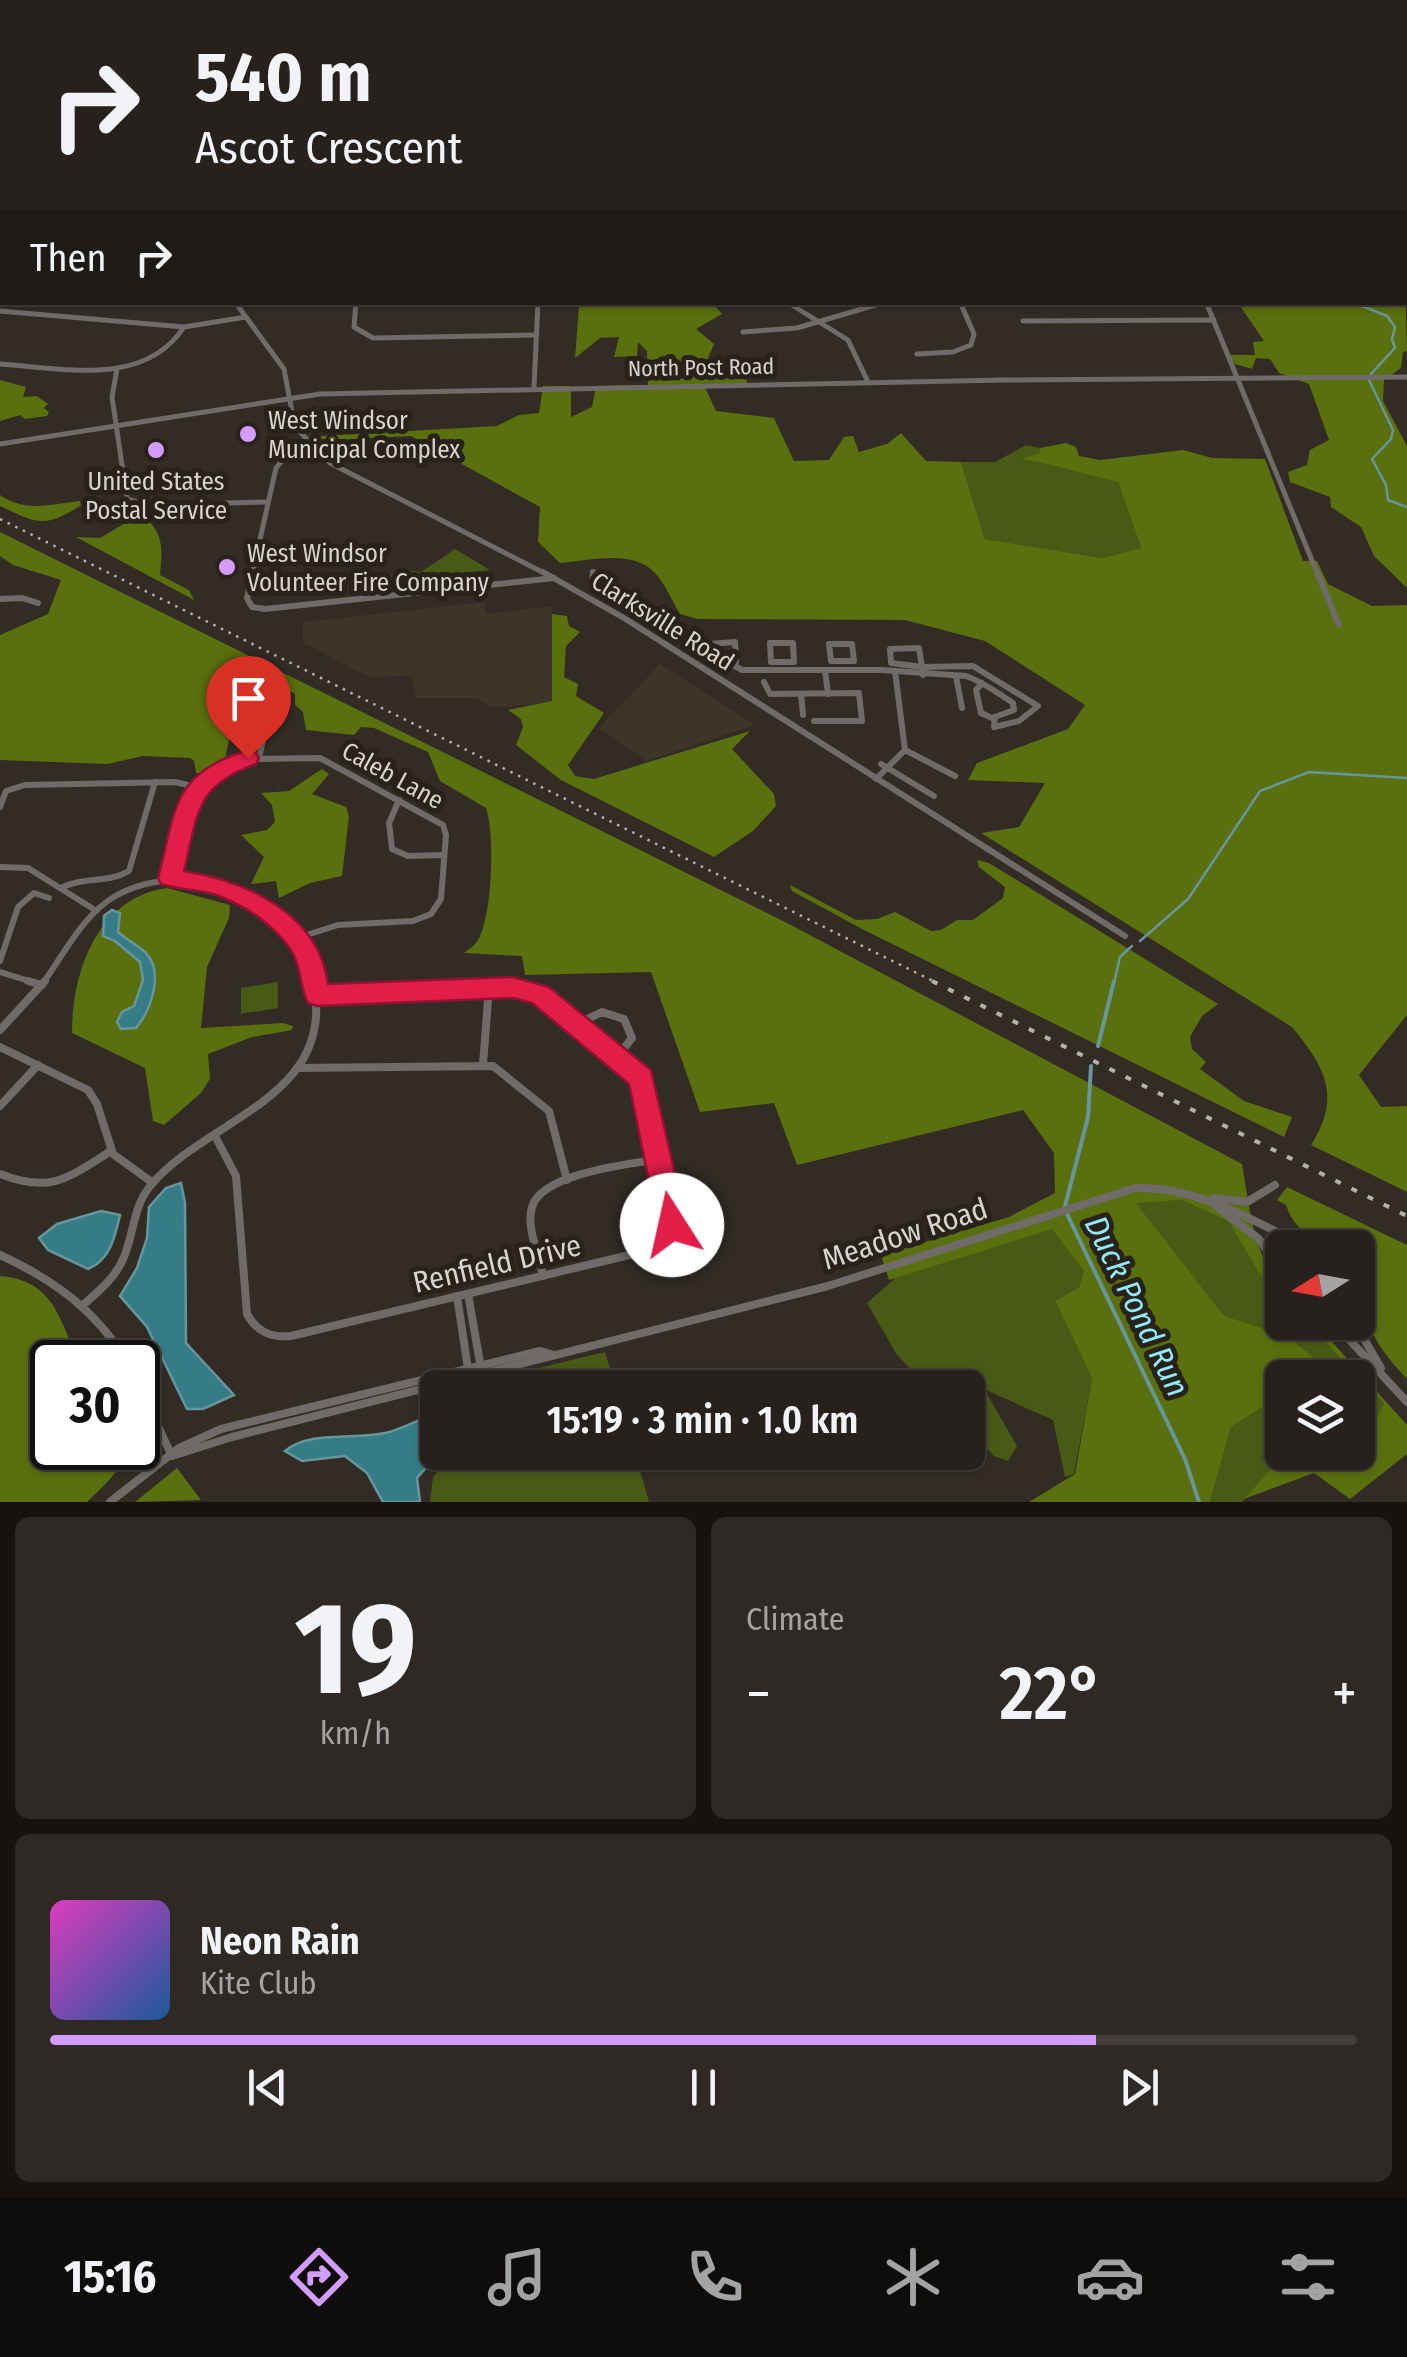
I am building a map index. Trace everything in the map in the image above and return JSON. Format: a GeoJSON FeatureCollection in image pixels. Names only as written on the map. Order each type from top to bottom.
{"type":"FeatureCollection","features":[{"type":"Feature","properties":{"kind":"street"},"geometry":{"type":"LineString","coordinates":[[237,305],[284,369],[296,425],[312,447],[278,462],[248,604],[257,608],[554,578]]}},
{"type":"Feature","properties":{"kind":"street"},"geometry":{"type":"LineString","coordinates":[[356,305],[354,327],[373,338],[537,335]]}},
{"type":"Feature","properties":{"kind":"street"},"geometry":{"type":"LineString","coordinates":[[534,387],[538,305]]}},
{"type":"Feature","properties":{"kind":"street"},"geometry":{"type":"LineString","coordinates":[[793,305],[855,344],[868,382]]}},
{"type":"Feature","properties":{"kind":"street"},"geometry":{"type":"LineString","coordinates":[[742,332],[790,332],[876,305]]}},
{"type":"Feature","properties":{"kind":"street"},"geometry":{"type":"LineString","coordinates":[[917,354],[953,352],[971,344],[974,334],[961,305]]}},
{"type":"Feature","properties":{"kind":"street"},"geometry":{"type":"LineString","coordinates":[[1207,305],[1339,625]]}},
{"type":"Feature","properties":{"kind":"street"},"geometry":{"type":"LineString","coordinates":[[0,311],[184,328],[246,317]]}},
{"type":"Feature","properties":{"kind":"street"},"geometry":{"type":"LineString","coordinates":[[1023,322],[1214,320]]}},
{"type":"Feature","properties":{"kind":"street"},"geometry":{"type":"LineString","coordinates":[[2,366],[117,369],[161,357],[176,346],[184,328]]}},
{"type":"Feature","properties":{"kind":"street"},"geometry":{"type":"LineString","coordinates":[[117,369],[112,389],[114,423],[123,491],[131,501],[146,505],[267,502]]}},
{"type":"Feature","properties":{"kind":"street","name":"North Post Road"},"geometry":{"type":"LineString","coordinates":[[0,444],[290,396],[534,387],[1407,377]]}},
{"type":"Feature","properties":{"kind":"street","name":"Clarksville Road"},"geometry":{"type":"LineString","coordinates":[[312,447],[342,470],[554,578],[704,668],[1126,936]]}},
{"type":"Feature","properties":{"kind":"street"},"geometry":{"type":"LineString","coordinates":[[593,572],[592,586],[629,592],[644,616],[732,666],[747,670],[794,666]]}},
{"type":"Feature","properties":{"kind":"street"},"geometry":{"type":"LineString","coordinates":[[0,598],[38,603]]}},
{"type":"Feature","properties":{"kind":"street"},"geometry":{"type":"LineString","coordinates":[[697,645],[735,642],[736,662],[732,666]]}},
{"type":"Feature","properties":{"kind":"street"},"geometry":{"type":"LineString","coordinates":[[794,666],[793,643],[770,644],[772,662],[794,666],[825,670],[854,665]]}},
{"type":"Feature","properties":{"kind":"street"},"geometry":{"type":"LineString","coordinates":[[854,665],[852,644],[829,644],[830,661],[854,665],[895,670],[922,671],[982,682],[1015,708],[996,717],[980,712],[976,690],[982,682]]}},
{"type":"Feature","properties":{"kind":"street"},"geometry":{"type":"LineString","coordinates":[[922,671],[919,648],[890,649],[891,662],[922,671],[973,666],[1038,706],[1019,721],[994,727],[996,717]]}},
{"type":"Feature","properties":{"kind":"street"},"geometry":{"type":"LineString","coordinates":[[704,668],[718,658]]}},
{"type":"Feature","properties":{"kind":"street"},"geometry":{"type":"LineString","coordinates":[[825,670],[828,694]]}},
{"type":"Feature","properties":{"kind":"street"},"geometry":{"type":"LineString","coordinates":[[873,777],[906,750],[895,670]]}},
{"type":"Feature","properties":{"kind":"street"},"geometry":{"type":"LineString","coordinates":[[956,676],[962,708]]}},
{"type":"Feature","properties":{"kind":"street"},"geometry":{"type":"LineString","coordinates":[[764,682],[765,691],[770,694],[859,693],[862,720],[814,720]]}},
{"type":"Feature","properties":{"kind":"street"},"geometry":{"type":"LineString","coordinates":[[996,692],[1004,686]]}},
{"type":"Feature","properties":{"kind":"street"},"geometry":{"type":"LineString","coordinates":[[802,694],[803,715]]}},
{"type":"Feature","properties":{"kind":"street"},"geometry":{"type":"LineString","coordinates":[[259,758],[270,710],[278,700]]}},
{"type":"Feature","properties":{"kind":"street"},"geometry":{"type":"LineString","coordinates":[[906,750],[954,776]]}},
{"type":"Feature","properties":{"kind":"street","name":"Caleb Lane"},"geometry":{"type":"LineString","coordinates":[[196,787],[231,764],[259,758],[318,758],[442,824],[446,832],[444,856]]}},
{"type":"Feature","properties":{"kind":"street"},"geometry":{"type":"LineString","coordinates":[[885,766],[934,796]]}},
{"type":"Feature","properties":{"kind":"street"},"geometry":{"type":"LineString","coordinates":[[61,888],[75,880],[116,879],[130,870],[155,782]]}},
{"type":"Feature","properties":{"kind":"street"},"geometry":{"type":"LineString","coordinates":[[0,807],[3,790],[25,785],[182,782],[196,787],[170,878]]}},
{"type":"Feature","properties":{"kind":"street"},"geometry":{"type":"LineString","coordinates":[[297,938],[340,925],[411,922],[427,917],[440,902],[444,856],[406,856],[390,847],[390,814],[400,800]]}},
{"type":"Feature","properties":{"kind":"street"},"geometry":{"type":"LineString","coordinates":[[0,867],[26,867],[95,910]]}},
{"type":"Feature","properties":{"kind":"street"},"geometry":{"type":"LineString","coordinates":[[0,1030],[42,986],[74,933],[95,910],[138,884],[170,878],[212,884],[252,899],[280,919],[297,938],[312,965],[317,995],[313,1030],[297,1068],[260,1109],[183,1156],[153,1183],[136,1211],[119,1268],[84,1304]]}},
{"type":"Feature","properties":{"kind":"street"},"geometry":{"type":"LineString","coordinates":[[0,962],[21,902],[34,892],[48,898]]}},
{"type":"Feature","properties":{"kind":"street"},"geometry":{"type":"LineString","coordinates":[[0,972],[42,986]]}},
{"type":"Feature","properties":{"kind":"street"},"geometry":{"type":"LineString","coordinates":[[483,1064],[490,988]]}},
{"type":"Feature","properties":{"kind":"street","name":"Renfield Drive"},"geometry":{"type":"LineString","coordinates":[[214,1136],[236,1174],[246,1311],[260,1332],[288,1336],[646,1252],[664,1242],[673,1220],[641,1078],[532,990],[317,995]]}},
{"type":"Feature","properties":{"kind":"street"},"geometry":{"type":"LineString","coordinates":[[578,1024],[602,1012],[622,1017],[632,1036],[618,1056]]}},
{"type":"Feature","properties":{"kind":"street"},"geometry":{"type":"LineString","coordinates":[[0,1047],[80,1085],[94,1096],[111,1151],[153,1183]]}},
{"type":"Feature","properties":{"kind":"street"},"geometry":{"type":"LineString","coordinates":[[297,1068],[483,1064],[501,1070],[548,1109],[568,1180]]}},
{"type":"Feature","properties":{"kind":"street"},"geometry":{"type":"LineString","coordinates":[[0,1106],[38,1065]]}},
{"type":"Feature","properties":{"kind":"street"},"geometry":{"type":"LineString","coordinates":[[0,1174],[28,1186],[45,1187],[111,1151]]}},
{"type":"Feature","properties":{"kind":"street"},"geometry":{"type":"LineString","coordinates":[[543,1276],[532,1208],[543,1189],[660,1159]]}},
{"type":"Feature","properties":{"kind":"street"},"geometry":{"type":"LineString","coordinates":[[1194,1192],[1247,1204],[1262,1198],[1275,1185]]}},
{"type":"Feature","properties":{"kind":"street","name":"Meadow Road"},"geometry":{"type":"LineString","coordinates":[[481,1370],[543,1361],[552,1354],[828,1286],[1135,1188],[1194,1192],[1272,1230]]}},
{"type":"Feature","properties":{"kind":"street"},"geometry":{"type":"LineString","coordinates":[[1194,1192],[1248,1229],[1265,1251]]}},
{"type":"Feature","properties":{"kind":"street"},"geometry":{"type":"LineString","coordinates":[[0,1255],[41,1274],[84,1304],[111,1340]]}},
{"type":"Feature","properties":{"kind":"street"},"geometry":{"type":"LineString","coordinates":[[462,1295],[481,1370]]}},
{"type":"Feature","properties":{"kind":"street"},"geometry":{"type":"LineString","coordinates":[[462,1295],[468,1370]]}},
{"type":"Feature","properties":{"kind":"street"},"geometry":{"type":"LineString","coordinates":[[1350,1340],[1407,1402]]}},
{"type":"Feature","properties":{"kind":"street"},"geometry":{"type":"LineString","coordinates":[[1364,1340],[1389,1382]]}},
{"type":"Feature","properties":{"kind":"street","name":"Meadow Road"},"geometry":{"type":"LineString","coordinates":[[110,1502],[172,1456],[420,1385]]}},
{"type":"Feature","properties":{"kind":"street"},"geometry":{"type":"LineString","coordinates":[[160,1431],[172,1456]]}},
{"type":"Feature","properties":{"kind":"shaded area"},"geometry":{"type":"Polygon","coordinates":[[[484,602],[486,614],[552,606],[552,702],[493,708],[476,698],[416,698],[412,675],[371,678],[303,643],[303,622],[484,602]]]}},
{"type":"Feature","properties":{"kind":"shaded area"},"geometry":{"type":"Polygon","coordinates":[[[660,664],[755,725],[647,761],[599,728],[660,664]]]}},
{"type":"Feature","properties":{"kind":"green space"},"geometry":{"type":"Polygon","coordinates":[[[733,305],[716,307],[722,314],[696,329],[714,344],[708,358],[745,359],[747,383],[704,385],[716,411],[774,418],[794,461],[829,460],[844,437],[853,436],[859,452],[887,444],[901,433],[926,461],[961,462],[985,539],[1102,558],[1141,548],[1118,482],[1022,459],[1039,453],[1040,448],[1066,443],[1076,447],[1079,456],[1100,460],[1183,450],[1212,458],[1265,459],[1303,561],[1317,561],[1328,584],[1372,606],[1407,605],[1407,1015],[1359,1075],[1381,1107],[1407,1106],[1407,1192],[1311,1145],[1326,1112],[1325,1083],[1313,1055],[1292,1027],[981,833],[1019,827],[1045,783],[968,780],[977,763],[1068,729],[1085,705],[985,641],[905,620],[698,619],[680,614],[662,581],[645,565],[609,558],[560,563],[538,542],[540,507],[411,436],[316,441],[321,436],[497,426],[519,415],[539,413],[543,386],[571,386],[571,417],[592,407],[596,386],[648,385],[647,351],[638,342],[637,356],[614,357],[619,337],[600,338],[575,358],[579,306],[733,305]]]}},
{"type":"Feature","properties":{"kind":"green space"},"geometry":{"type":"Polygon","coordinates":[[[1239,305],[1406,305],[1407,351],[1403,352],[1401,368],[1384,380],[1383,401],[1407,446],[1407,588],[1374,556],[1361,527],[1331,507],[1330,497],[1290,482],[1288,472],[1307,465],[1310,450],[1329,440],[1309,384],[1279,373],[1270,359],[1256,358],[1252,369],[1235,364],[1229,355],[1255,355],[1253,342],[1264,341],[1239,305]]]}},
{"type":"Feature","properties":{"kind":"green space"},"geometry":{"type":"Polygon","coordinates":[[[0,380],[26,387],[23,397],[37,396],[48,404],[44,408],[49,412],[47,416],[25,419],[20,415],[0,421],[0,380]]]}},
{"type":"Feature","properties":{"kind":"green space"},"geometry":{"type":"Polygon","coordinates":[[[1026,445],[1040,448],[1039,453],[1025,459],[1118,482],[1141,548],[1102,558],[985,539],[961,462],[995,462],[1026,445]]]}},
{"type":"Feature","properties":{"kind":"green space"},"geometry":{"type":"Polygon","coordinates":[[[0,495],[29,506],[80,501],[81,505],[58,518],[41,521],[0,506],[0,495]]]}},
{"type":"Feature","properties":{"kind":"green space"},"geometry":{"type":"Polygon","coordinates":[[[145,518],[151,524],[161,544],[160,575],[189,590],[194,600],[76,537],[100,538],[132,519],[145,518]]]}},
{"type":"Feature","properties":{"kind":"green space"},"geometry":{"type":"Polygon","coordinates":[[[0,532],[789,924],[1242,1164],[1250,1213],[1265,1261],[1265,1279],[1229,1222],[1182,1200],[1136,1203],[1224,1316],[1265,1329],[1265,1340],[1293,1340],[1316,1360],[1265,1360],[1265,1406],[1231,1427],[1210,1502],[1029,1502],[1075,1474],[1092,1378],[1055,1301],[1079,1287],[1084,1271],[1052,1229],[889,1280],[881,1255],[1009,1217],[1055,1193],[1054,1153],[1023,1110],[797,1165],[774,1103],[700,1112],[651,972],[525,975],[522,956],[464,953],[479,939],[490,891],[486,808],[440,781],[428,752],[374,728],[361,727],[354,735],[306,730],[303,712],[295,705],[295,694],[283,688],[240,689],[225,759],[204,774],[196,773],[190,758],[143,756],[107,764],[0,760],[0,635],[48,614],[61,580],[13,565],[0,556],[0,532]]]}},
{"type":"Feature","properties":{"kind":"green space"},"geometry":{"type":"Polygon","coordinates":[[[455,549],[490,570],[386,581],[397,569],[421,572],[455,549]]]}},
{"type":"Feature","properties":{"kind":"green space"},"geometry":{"type":"Polygon","coordinates":[[[552,614],[567,616],[569,626],[580,632],[566,646],[564,677],[578,684],[576,696],[604,713],[568,765],[575,776],[594,779],[750,731],[732,749],[774,794],[776,806],[753,831],[714,857],[561,780],[516,745],[523,727],[521,719],[508,710],[552,701],[552,614]]]}},
{"type":"Feature","properties":{"kind":"green space"},"geometry":{"type":"Polygon","coordinates":[[[322,769],[329,774],[312,794],[346,807],[349,816],[342,876],[310,883],[279,898],[276,881],[251,884],[264,857],[241,835],[267,830],[275,822],[272,805],[261,793],[289,791],[322,769]]]}},
{"type":"Feature","properties":{"kind":"green space"},"geometry":{"type":"Polygon","coordinates":[[[977,860],[989,863],[1218,1004],[1202,1016],[1190,1037],[1192,1049],[1206,1062],[1200,1069],[1244,1101],[1292,1117],[1284,1137],[862,929],[792,891],[790,885],[856,920],[877,919],[895,912],[931,931],[941,930],[957,920],[973,920],[1003,898],[1005,887],[979,867],[977,860]]]}},
{"type":"Feature","properties":{"kind":"green space"},"geometry":{"type":"Polygon","coordinates":[[[167,888],[230,905],[229,918],[207,967],[201,1028],[283,1023],[293,1026],[292,1030],[252,1037],[208,1054],[210,1079],[201,1093],[164,1125],[153,1121],[145,1068],[72,1033],[77,985],[94,940],[123,906],[143,894],[167,888]]]}},
{"type":"Feature","properties":{"kind":"green space"},"geometry":{"type":"Polygon","coordinates":[[[278,982],[278,1008],[241,1014],[241,988],[278,982]]]}},
{"type":"Feature","properties":{"kind":"green space"},"geometry":{"type":"Polygon","coordinates":[[[1287,1187],[1407,1245],[1407,1379],[1375,1337],[1375,1230],[1302,1230],[1286,1205],[1277,1200],[1287,1187]]]}},
{"type":"Feature","properties":{"kind":"green space"},"geometry":{"type":"Polygon","coordinates":[[[1182,1200],[1229,1222],[1265,1279],[1265,1329],[1224,1317],[1135,1202],[1182,1200]]]}},
{"type":"Feature","properties":{"kind":"green space"},"geometry":{"type":"Polygon","coordinates":[[[1052,1228],[1084,1271],[1079,1287],[1055,1301],[1092,1378],[1074,1474],[1065,1477],[1053,1420],[985,1389],[985,1370],[912,1370],[897,1355],[867,1303],[899,1275],[1052,1228]]]}},
{"type":"Feature","properties":{"kind":"green space"},"geometry":{"type":"Polygon","coordinates":[[[0,1276],[34,1286],[45,1295],[71,1340],[30,1340],[30,1470],[116,1470],[87,1502],[0,1502],[0,1276]]]}},
{"type":"Feature","properties":{"kind":"green space"},"geometry":{"type":"Polygon","coordinates":[[[1292,1340],[1323,1340],[1342,1360],[1306,1360],[1292,1340]]]}},
{"type":"Feature","properties":{"kind":"green space"},"geometry":{"type":"Polygon","coordinates":[[[1323,1340],[1330,1340],[1348,1360],[1342,1360],[1323,1340]]]}},
{"type":"Feature","properties":{"kind":"green space"},"geometry":{"type":"Polygon","coordinates":[[[605,1352],[611,1370],[530,1370],[605,1352]]]}},
{"type":"Feature","properties":{"kind":"green space"},"geometry":{"type":"Polygon","coordinates":[[[1375,1390],[1407,1425],[1407,1454],[1350,1499],[1314,1473],[1244,1499],[1270,1470],[1375,1470],[1375,1418],[1384,1404],[1375,1390]]]}},
{"type":"Feature","properties":{"kind":"green space"},"geometry":{"type":"Polygon","coordinates":[[[985,1391],[1017,1446],[1008,1461],[994,1456],[985,1446],[985,1391]]]}},
{"type":"Feature","properties":{"kind":"green space"},"geometry":{"type":"Polygon","coordinates":[[[1375,1395],[1384,1404],[1375,1419],[1375,1395]]]}},
{"type":"Feature","properties":{"kind":"green space"},"geometry":{"type":"Polygon","coordinates":[[[1265,1406],[1265,1470],[1273,1470],[1242,1502],[1210,1502],[1231,1427],[1265,1406]]]}},
{"type":"Feature","properties":{"kind":"green space"},"geometry":{"type":"Polygon","coordinates":[[[177,1468],[201,1500],[135,1502],[177,1468]]]}},
{"type":"Feature","properties":{"kind":"green space"},"geometry":{"type":"Polygon","coordinates":[[[439,1470],[640,1470],[649,1502],[430,1502],[433,1477],[439,1470]]]}},
{"type":"Feature","properties":{"kind":"water"},"geometry":{"type":"Polygon","coordinates":[[[112,910],[120,913],[118,932],[145,952],[154,969],[151,1001],[136,1028],[121,1029],[117,1022],[122,1012],[134,1006],[143,980],[140,962],[103,936],[104,916],[112,910]]]}},
{"type":"Feature","properties":{"kind":"water"},"geometry":{"type":"Polygon","coordinates":[[[181,1183],[185,1203],[186,1343],[234,1395],[203,1409],[187,1409],[160,1354],[160,1340],[153,1340],[120,1296],[137,1268],[147,1238],[149,1207],[166,1188],[181,1183]]]}},
{"type":"Feature","properties":{"kind":"water"},"geometry":{"type":"Polygon","coordinates":[[[101,1211],[120,1215],[106,1254],[88,1269],[48,1250],[39,1238],[57,1224],[101,1211]]]}},
{"type":"Feature","properties":{"kind":"water"},"geometry":{"type":"Polygon","coordinates":[[[420,1421],[420,1470],[424,1470],[417,1478],[420,1502],[383,1502],[367,1473],[345,1456],[302,1461],[285,1451],[307,1440],[398,1429],[420,1421]]]}},
{"type":"Feature","properties":{"kind":"waterway","name":"Duck Pond Run"},"geometry":{"type":"LineString","coordinates":[[1360,305],[1387,316],[1395,327],[1395,348],[1370,375]]}},
{"type":"Feature","properties":{"kind":"waterway","name":"Duck Pond Run"},"geometry":{"type":"LineString","coordinates":[[1369,380],[1393,430],[1391,439],[1372,459],[1386,485],[1388,500],[1407,507]]}},
{"type":"Feature","properties":{"kind":"waterway","name":"Duck Pond Run"},"geometry":{"type":"LineString","coordinates":[[1140,941],[1188,899],[1260,791],[1309,772],[1407,778]]}},
{"type":"Feature","properties":{"kind":"waterway","name":"Duck Pond Run"},"geometry":{"type":"LineString","coordinates":[[1114,983],[1120,957],[1132,946]]}},
{"type":"Feature","properties":{"kind":"waterway","name":"Duck Pond Run"},"geometry":{"type":"LineString","coordinates":[[1098,1046],[1114,981]]}},
{"type":"Feature","properties":{"kind":"waterway","name":"Duck Pond Run"},"geometry":{"type":"LineString","coordinates":[[1065,1206],[1088,1117],[1091,1066]]}},
{"type":"Feature","properties":{"kind":"waterway","name":"Duck Pond Run"},"geometry":{"type":"LineString","coordinates":[[1067,1214],[1185,1459],[1199,1502]]}},
{"type":"Feature","properties":{"kind":"railway"},"geometry":{"type":"LineString","coordinates":[[0,519],[937,983]]}},
{"type":"Feature","properties":{"kind":"railway"},"geometry":{"type":"LineString","coordinates":[[932,981],[1407,1216]]}},
{"type":"Feature","properties":{"kind":"place","name":"West Windsor Municipal Complex"},"geometry":{"type":"Point","coordinates":[248,434]}},
{"type":"Feature","properties":{"kind":"place","name":"United States Postal Service"},"geometry":{"type":"Point","coordinates":[156,450]}},
{"type":"Feature","properties":{"kind":"place","name":"West Windsor Volunteer Fire Company"},"geometry":{"type":"Point","coordinates":[227,567]}},
{"type":"Feature","properties":{"kind":"route"},"geometry":{"type":"LineString","coordinates":[[248,758],[229,765],[192,791],[170,878],[221,886],[252,899],[273,914],[303,946],[314,973],[317,995],[513,987],[540,994],[641,1078],[672,1225]]}}]}
